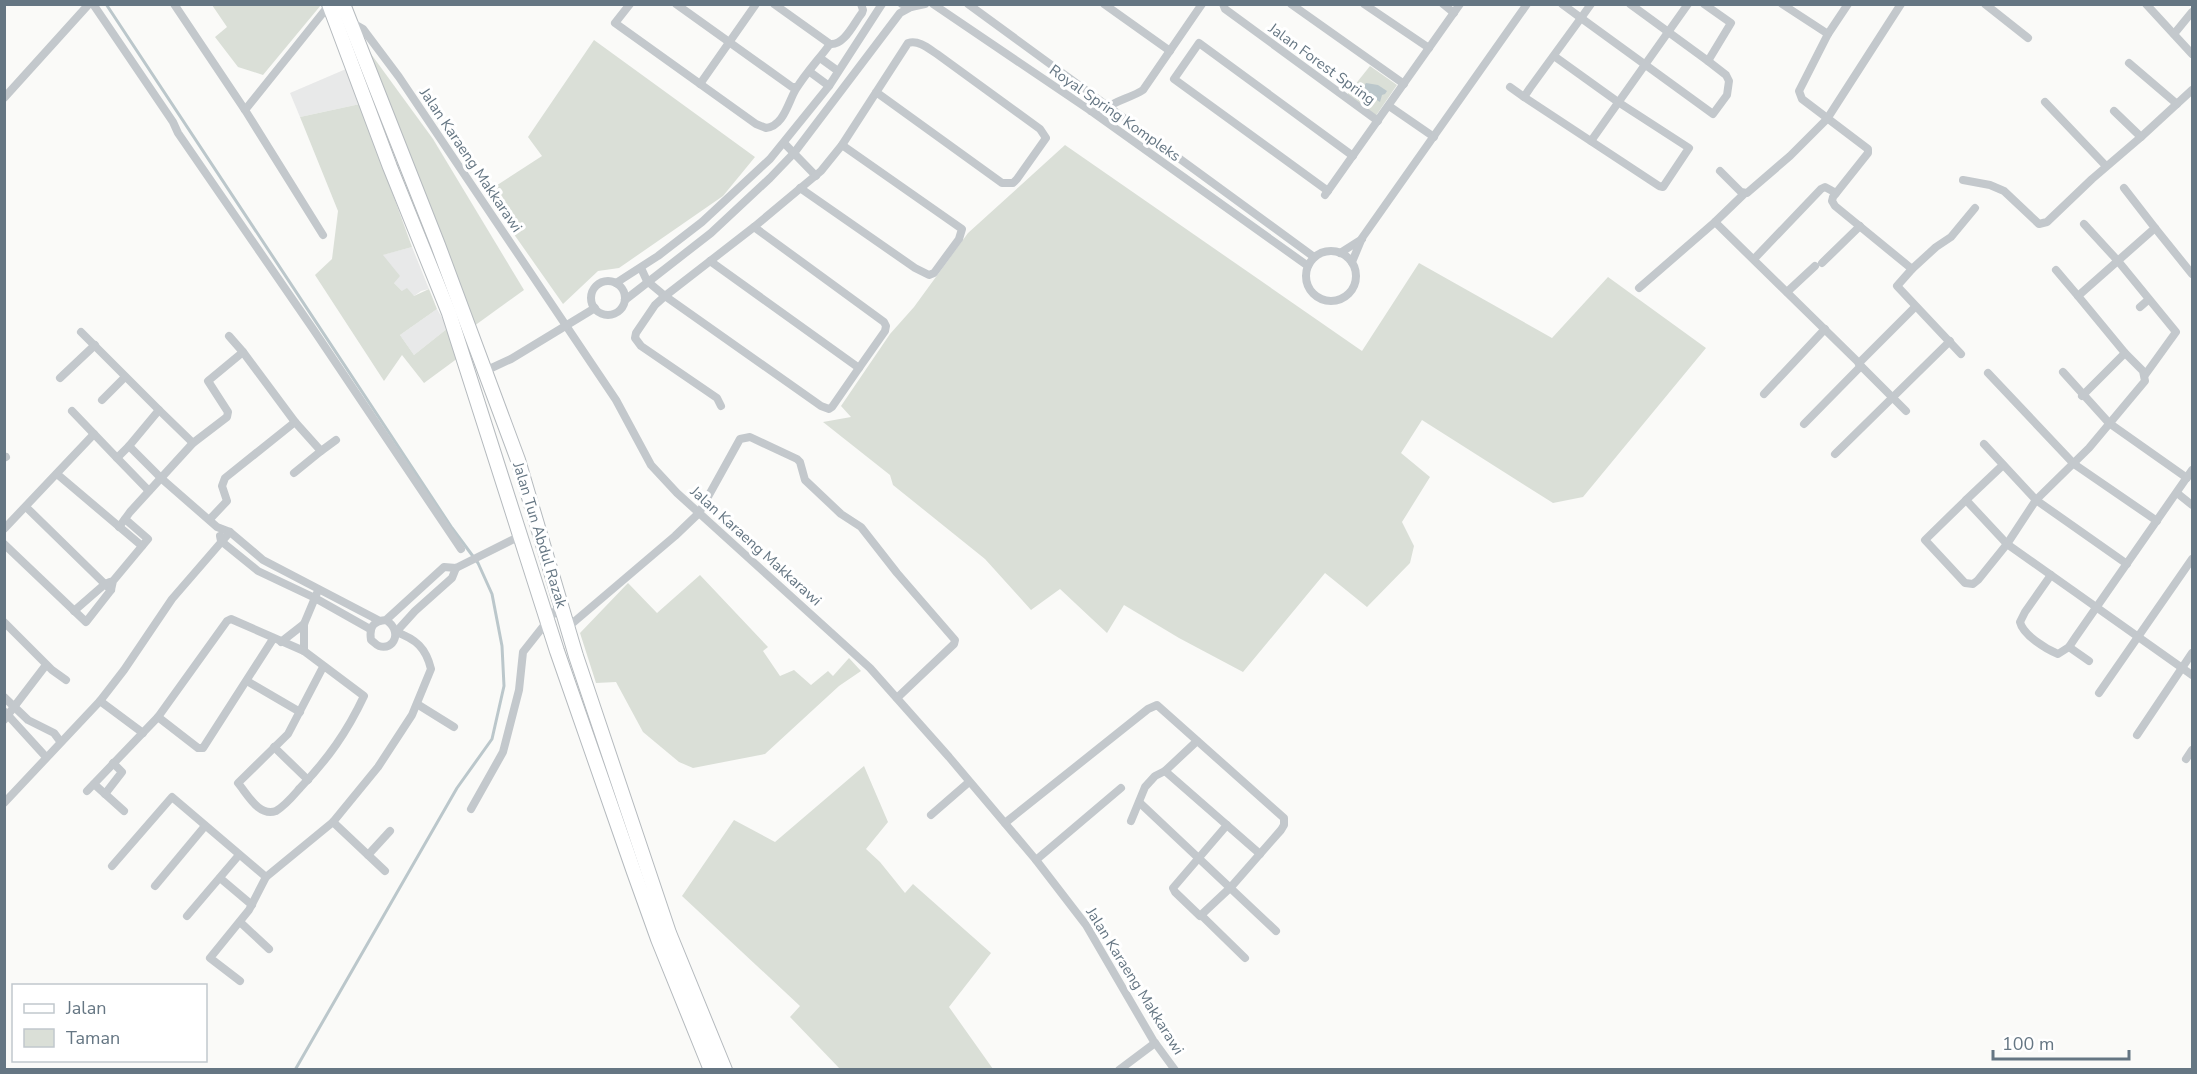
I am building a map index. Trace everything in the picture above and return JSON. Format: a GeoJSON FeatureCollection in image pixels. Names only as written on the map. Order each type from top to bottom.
{"type":"FeatureCollection","features":[{"type":"Feature","properties":{"kind":"main road","name":"Jalan Tun Abdul Razak"},"geometry":{"type":"LineString","coordinates":[[343,4],[342,22],[390,167],[449,313],[557,651],[654,928],[711,1070]]}},
{"type":"Feature","properties":{"kind":"main road","name":"Jalan Tun Abdul Razak"},"geometry":{"type":"LineString","coordinates":[[330,5],[342,22],[438,245],[518,460],[568,627],[669,933],[724,1070]]}},
{"type":"Feature","properties":{"kind":"street"},"geometry":{"type":"LineString","coordinates":[[4,98],[91,4],[461,549]]}},
{"type":"Feature","properties":{"kind":"street"},"geometry":{"type":"LineString","coordinates":[[174,4],[245,110],[323,235]]}},
{"type":"Feature","properties":{"kind":"street"},"geometry":{"type":"LineString","coordinates":[[630,4],[615,23],[756,124],[766,128],[775,125],[780,119],[796,87],[830,44]]}},
{"type":"Feature","properties":{"kind":"street"},"geometry":{"type":"LineString","coordinates":[[676,4],[792,87],[796,87]]}},
{"type":"Feature","properties":{"kind":"street"},"geometry":{"type":"LineString","coordinates":[[700,84],[756,4]]}},
{"type":"Feature","properties":{"kind":"street"},"geometry":{"type":"LineString","coordinates":[[774,4],[830,44],[837,45],[862,13],[861,4]]}},
{"type":"Feature","properties":{"kind":"street"},"geometry":{"type":"LineString","coordinates":[[882,4],[829,86],[784,143],[717,210],[641,268],[616,283],[602,282],[596,286],[591,299],[595,308],[602,314],[614,314],[625,300],[647,281],[711,233],[794,153],[906,6],[925,4]]}},
{"type":"Feature","properties":{"kind":"street","name":"Royal Spring Kompleks"},"geometry":{"type":"LineString","coordinates":[[933,4],[1091,111],[1308,266]]}},
{"type":"Feature","properties":{"kind":"street","name":"Royal Spring Kompleks"},"geometry":{"type":"LineString","coordinates":[[969,4],[1314,257]]}},
{"type":"Feature","properties":{"kind":"street"},"geometry":{"type":"LineString","coordinates":[[1104,4],[1170,51]]}},
{"type":"Feature","properties":{"kind":"street"},"geometry":{"type":"LineString","coordinates":[[1091,111],[1104,110],[1143,90],[1202,4]]}},
{"type":"Feature","properties":{"kind":"street","name":"Jalan Forest Spring"},"geometry":{"type":"LineString","coordinates":[[1223,4],[1225,9],[1378,121]]}},
{"type":"Feature","properties":{"kind":"street","name":"Jalan Forest Spring"},"geometry":{"type":"LineString","coordinates":[[1291,4],[1404,84]]}},
{"type":"Feature","properties":{"kind":"street"},"geometry":{"type":"LineString","coordinates":[[1365,4],[1429,48]]}},
{"type":"Feature","properties":{"kind":"street"},"geometry":{"type":"LineString","coordinates":[[1443,4],[1454,13]]}},
{"type":"Feature","properties":{"kind":"street","name":"Jalan Forest Spring"},"geometry":{"type":"LineString","coordinates":[[1353,156],[1199,43],[1174,79],[1326,194],[1389,106],[1460,4]]}},
{"type":"Feature","properties":{"kind":"street"},"geometry":{"type":"LineString","coordinates":[[1352,262],[1362,238],[1527,4]]}},
{"type":"Feature","properties":{"kind":"street"},"geometry":{"type":"LineString","coordinates":[[1562,4],[1713,114],[1727,95],[1730,81],[1726,75],[1630,4]]}},
{"type":"Feature","properties":{"kind":"street"},"geometry":{"type":"LineString","coordinates":[[1524,97],[1591,4]]}},
{"type":"Feature","properties":{"kind":"street"},"geometry":{"type":"LineString","coordinates":[[1590,141],[1689,4]]}},
{"type":"Feature","properties":{"kind":"street"},"geometry":{"type":"LineString","coordinates":[[1704,4],[1731,23],[1731,27],[1708,61]]}},
{"type":"Feature","properties":{"kind":"street"},"geometry":{"type":"LineString","coordinates":[[1782,4],[1828,34]]}},
{"type":"Feature","properties":{"kind":"street"},"geometry":{"type":"LineString","coordinates":[[1848,4],[1828,34],[1798,91],[1802,99],[1868,149],[1868,153],[1836,193],[1832,201],[1835,206],[1912,269]]}},
{"type":"Feature","properties":{"kind":"street"},"geometry":{"type":"LineString","coordinates":[[1639,288],[1744,194],[1754,189],[1827,118],[1901,4]]}},
{"type":"Feature","properties":{"kind":"street"},"geometry":{"type":"LineString","coordinates":[[1985,4],[2028,38]]}},
{"type":"Feature","properties":{"kind":"street"},"geometry":{"type":"LineString","coordinates":[[2146,4],[2193,54]]}},
{"type":"Feature","properties":{"kind":"street"},"geometry":{"type":"LineString","coordinates":[[245,110],[330,5]]}},
{"type":"Feature","properties":{"kind":"street"},"geometry":{"type":"LineString","coordinates":[[2174,34],[2193,12]]}},
{"type":"Feature","properties":{"kind":"street","name":"Jalan Karaeng Makkarawi"},"geometry":{"type":"LineString","coordinates":[[342,22],[363,29],[399,77],[616,400],[651,465],[677,494],[881,679],[1005,823],[1069,902],[1100,946],[1155,1043],[1175,1070]]}},
{"type":"Feature","properties":{"kind":"street"},"geometry":{"type":"LineString","coordinates":[[721,406],[717,398],[641,346],[635,338],[636,333],[655,305],[665,296],[816,176],[842,145],[876,92],[908,43],[914,42],[937,54],[1040,129],[1046,138],[1017,179],[1013,183],[1002,183],[876,92]]}},
{"type":"Feature","properties":{"kind":"street"},"geometry":{"type":"LineString","coordinates":[[1510,87],[1663,187],[1689,148],[1618,102],[1554,56]]}},
{"type":"Feature","properties":{"kind":"street"},"geometry":{"type":"LineString","coordinates":[[820,58],[838,71]]}},
{"type":"Feature","properties":{"kind":"street"},"geometry":{"type":"LineString","coordinates":[[2129,63],[2177,104]]}},
{"type":"Feature","properties":{"kind":"street"},"geometry":{"type":"LineString","coordinates":[[810,72],[829,86]]}},
{"type":"Feature","properties":{"kind":"street"},"geometry":{"type":"LineString","coordinates":[[1963,180],[1990,185],[2004,191],[2039,224],[2048,222],[2106,166],[2193,90]]}},
{"type":"Feature","properties":{"kind":"street"},"geometry":{"type":"LineString","coordinates":[[2045,102],[2106,166]]}},
{"type":"Feature","properties":{"kind":"street","name":"Jalan Forest Spring"},"geometry":{"type":"LineString","coordinates":[[1389,106],[1434,137]]}},
{"type":"Feature","properties":{"kind":"street"},"geometry":{"type":"LineString","coordinates":[[2114,111],[2141,137]]}},
{"type":"Feature","properties":{"kind":"street"},"geometry":{"type":"LineString","coordinates":[[784,143],[816,176]]}},
{"type":"Feature","properties":{"kind":"street"},"geometry":{"type":"LineString","coordinates":[[800,188],[915,268],[929,275],[934,273],[961,235],[960,226],[842,145]]}},
{"type":"Feature","properties":{"kind":"street"},"geometry":{"type":"LineString","coordinates":[[1720,171],[1744,194]]}},
{"type":"Feature","properties":{"kind":"street"},"geometry":{"type":"LineString","coordinates":[[1754,259],[1821,189],[1825,187],[1836,193]]}},
{"type":"Feature","properties":{"kind":"street"},"geometry":{"type":"LineString","coordinates":[[2124,188],[2193,274]]}},
{"type":"Feature","properties":{"kind":"street"},"geometry":{"type":"LineString","coordinates":[[1961,354],[1897,286],[1936,247],[1951,237],[1975,207]]}},
{"type":"Feature","properties":{"kind":"street"},"geometry":{"type":"LineString","coordinates":[[1715,222],[1906,411]]}},
{"type":"Feature","properties":{"kind":"street"},"geometry":{"type":"LineString","coordinates":[[2003,465],[1925,540],[1965,583],[1973,584],[1978,580],[2007,544],[2036,500],[2074,464],[2145,381],[2145,375],[2176,332],[2118,261],[2084,224]]}},
{"type":"Feature","properties":{"kind":"street"},"geometry":{"type":"LineString","coordinates":[[1787,292],[1860,226]]}},
{"type":"Feature","properties":{"kind":"street"},"geometry":{"type":"LineString","coordinates":[[641,268],[647,281],[665,296],[826,408],[832,407],[885,331],[885,322],[754,227]]}},
{"type":"Feature","properties":{"kind":"street"},"geometry":{"type":"LineString","coordinates":[[2078,296],[2155,228]]}},
{"type":"Feature","properties":{"kind":"street"},"geometry":{"type":"LineString","coordinates":[[1340,253],[1362,238]]}},
{"type":"Feature","properties":{"kind":"street"},"geometry":{"type":"LineString","coordinates":[[1329,251],[1340,253],[1352,262],[1356,273],[1353,288],[1346,297],[1335,301],[1320,299],[1311,292],[1306,281],[1308,266],[1314,257],[1329,251]]}},
{"type":"Feature","properties":{"kind":"street"},"geometry":{"type":"LineString","coordinates":[[710,261],[859,368]]}},
{"type":"Feature","properties":{"kind":"street"},"geometry":{"type":"LineString","coordinates":[[2056,270],[2145,375]]}},
{"type":"Feature","properties":{"kind":"street"},"geometry":{"type":"LineString","coordinates":[[616,283],[621,288],[625,300]]}},
{"type":"Feature","properties":{"kind":"street"},"geometry":{"type":"LineString","coordinates":[[2140,306],[2148,300]]}},
{"type":"Feature","properties":{"kind":"street"},"geometry":{"type":"LineString","coordinates":[[1804,424],[1915,307]]}},
{"type":"Feature","properties":{"kind":"street"},"geometry":{"type":"LineString","coordinates":[[485,371],[511,359],[595,308]]}},
{"type":"Feature","properties":{"kind":"street"},"geometry":{"type":"LineString","coordinates":[[1764,394],[1825,329]]}},
{"type":"Feature","properties":{"kind":"street"},"geometry":{"type":"LineString","coordinates":[[81,332],[193,443]]}},
{"type":"Feature","properties":{"kind":"street"},"geometry":{"type":"LineString","coordinates":[[229,336],[295,422],[321,451]]}},
{"type":"Feature","properties":{"kind":"street"},"geometry":{"type":"LineString","coordinates":[[1835,454],[1950,341]]}},
{"type":"Feature","properties":{"kind":"street"},"geometry":{"type":"LineString","coordinates":[[60,378],[95,345]]}},
{"type":"Feature","properties":{"kind":"street"},"geometry":{"type":"LineString","coordinates":[[119,527],[193,443],[228,414],[208,385],[209,378],[243,352]]}},
{"type":"Feature","properties":{"kind":"street"},"geometry":{"type":"LineString","coordinates":[[2082,396],[2125,353]]}},
{"type":"Feature","properties":{"kind":"street"},"geometry":{"type":"LineString","coordinates":[[1988,372],[2074,464],[2157,521]]}},
{"type":"Feature","properties":{"kind":"street"},"geometry":{"type":"LineString","coordinates":[[2063,372],[2082,396],[2109,423],[2187,478]]}},
{"type":"Feature","properties":{"kind":"street"},"geometry":{"type":"LineString","coordinates":[[102,400],[125,377]]}},
{"type":"Feature","properties":{"kind":"street"},"geometry":{"type":"LineString","coordinates":[[72,411],[149,491]]}},
{"type":"Feature","properties":{"kind":"street"},"geometry":{"type":"LineString","coordinates":[[117,458],[159,411]]}},
{"type":"Feature","properties":{"kind":"street"},"geometry":{"type":"LineString","coordinates":[[210,519],[227,501],[222,486],[225,478],[295,422]]}},
{"type":"Feature","properties":{"kind":"street"},"geometry":{"type":"LineString","coordinates":[[4,529],[94,434]]}},
{"type":"Feature","properties":{"kind":"street"},"geometry":{"type":"LineString","coordinates":[[568,627],[699,513],[743,438],[750,437],[797,459],[805,480],[841,514],[861,527],[955,640],[954,644],[897,698]]}},
{"type":"Feature","properties":{"kind":"street"},"geometry":{"type":"LineString","coordinates":[[294,473],[336,440]]}},
{"type":"Feature","properties":{"kind":"street"},"geometry":{"type":"LineString","coordinates":[[1984,444],[2036,500],[2127,564]]}},
{"type":"Feature","properties":{"kind":"street"},"geometry":{"type":"LineString","coordinates":[[129,446],[218,527],[230,532],[263,560],[370,629]]}},
{"type":"Feature","properties":{"kind":"street"},"geometry":{"type":"LineString","coordinates":[[2051,575],[2020,622],[2021,627],[2058,654],[2069,646],[2097,608],[2193,470]]}},
{"type":"Feature","properties":{"kind":"street"},"geometry":{"type":"LineString","coordinates":[[57,474],[142,546]]}},
{"type":"Feature","properties":{"kind":"street"},"geometry":{"type":"LineString","coordinates":[[2177,493],[2193,505]]}},
{"type":"Feature","properties":{"kind":"street"},"geometry":{"type":"LineString","coordinates":[[1966,500],[2007,544],[2193,675]]}},
{"type":"Feature","properties":{"kind":"street"},"geometry":{"type":"LineString","coordinates":[[26,507],[110,585]]}},
{"type":"Feature","properties":{"kind":"street"},"geometry":{"type":"LineString","coordinates":[[4,544],[83,621],[88,622],[110,585],[148,538],[125,519]]}},
{"type":"Feature","properties":{"kind":"street"},"geometry":{"type":"LineString","coordinates":[[218,527],[221,541],[258,571],[393,625],[396,632],[410,637],[421,647],[431,669],[412,715],[378,767],[333,822],[266,877],[252,905],[210,958],[240,981]]}},
{"type":"Feature","properties":{"kind":"street"},"geometry":{"type":"LineString","coordinates":[[4,803],[100,701],[172,599],[230,532]]}},
{"type":"Feature","properties":{"kind":"street"},"geometry":{"type":"LineString","coordinates":[[370,629],[406,602],[444,567],[460,566],[520,536]]}},
{"type":"Feature","properties":{"kind":"street"},"geometry":{"type":"LineString","coordinates":[[2099,693],[2193,559]]}},
{"type":"Feature","properties":{"kind":"street"},"geometry":{"type":"LineString","coordinates":[[370,629],[371,640],[379,646],[387,646],[394,640],[396,632],[452,578],[460,566]]}},
{"type":"Feature","properties":{"kind":"street"},"geometry":{"type":"LineString","coordinates":[[74,611],[110,585]]}},
{"type":"Feature","properties":{"kind":"street"},"geometry":{"type":"LineString","coordinates":[[418,591],[427,601]]}},
{"type":"Feature","properties":{"kind":"street"},"geometry":{"type":"LineString","coordinates":[[304,651],[304,624],[316,594]]}},
{"type":"Feature","properties":{"kind":"street"},"geometry":{"type":"LineString","coordinates":[[406,602],[415,612]]}},
{"type":"Feature","properties":{"kind":"street"},"geometry":{"type":"LineString","coordinates":[[471,809],[503,752],[519,690],[523,652],[561,604]]}},
{"type":"Feature","properties":{"kind":"street"},"geometry":{"type":"LineString","coordinates":[[124,811],[105,794],[91,788],[158,717],[227,621],[231,619],[238,621],[304,651],[364,696],[340,741],[308,780],[276,811],[266,812],[258,808],[238,783],[288,734],[323,667]]}},
{"type":"Feature","properties":{"kind":"street"},"geometry":{"type":"LineString","coordinates":[[4,622],[46,664],[66,680]]}},
{"type":"Feature","properties":{"kind":"street"},"geometry":{"type":"LineString","coordinates":[[158,717],[201,749],[277,640],[304,624]]}},
{"type":"Feature","properties":{"kind":"street"},"geometry":{"type":"LineString","coordinates":[[2069,646],[2089,661]]}},
{"type":"Feature","properties":{"kind":"street"},"geometry":{"type":"LineString","coordinates":[[2137,735],[2193,653]]}},
{"type":"Feature","properties":{"kind":"street"},"geometry":{"type":"LineString","coordinates":[[46,664],[6,715],[46,757]]}},
{"type":"Feature","properties":{"kind":"street"},"geometry":{"type":"LineString","coordinates":[[247,681],[300,712]]}},
{"type":"Feature","properties":{"kind":"street"},"geometry":{"type":"LineString","coordinates":[[4,697],[28,720],[54,733],[60,741]]}},
{"type":"Feature","properties":{"kind":"street"},"geometry":{"type":"LineString","coordinates":[[100,701],[143,733]]}},
{"type":"Feature","properties":{"kind":"street"},"geometry":{"type":"LineString","coordinates":[[417,704],[454,727]]}},
{"type":"Feature","properties":{"kind":"street"},"geometry":{"type":"LineString","coordinates":[[1005,823],[1157,705],[1169,713],[1284,818],[1281,830],[1202,916]]}},
{"type":"Feature","properties":{"kind":"street"},"geometry":{"type":"LineString","coordinates":[[1131,821],[1145,787],[1197,741]]}},
{"type":"Feature","properties":{"kind":"street"},"geometry":{"type":"LineString","coordinates":[[274,747],[308,780]]}},
{"type":"Feature","properties":{"kind":"street"},"geometry":{"type":"LineString","coordinates":[[2186,759],[2193,750]]}},
{"type":"Feature","properties":{"kind":"street"},"geometry":{"type":"LineString","coordinates":[[105,794],[122,772],[113,764]]}},
{"type":"Feature","properties":{"kind":"street"},"geometry":{"type":"LineString","coordinates":[[1165,771],[1260,854]]}},
{"type":"Feature","properties":{"kind":"street"},"geometry":{"type":"LineString","coordinates":[[931,815],[969,782]]}},
{"type":"Feature","properties":{"kind":"street"},"geometry":{"type":"LineString","coordinates":[[1036,860],[1121,788]]}},
{"type":"Feature","properties":{"kind":"street"},"geometry":{"type":"LineString","coordinates":[[112,866],[172,797],[266,877]]}},
{"type":"Feature","properties":{"kind":"street"},"geometry":{"type":"LineString","coordinates":[[1140,803],[1276,931]]}},
{"type":"Feature","properties":{"kind":"street"},"geometry":{"type":"LineString","coordinates":[[333,822],[385,871]]}},
{"type":"Feature","properties":{"kind":"street"},"geometry":{"type":"LineString","coordinates":[[1227,825],[1173,888],[1245,958]]}},
{"type":"Feature","properties":{"kind":"street"},"geometry":{"type":"LineString","coordinates":[[155,886],[205,826]]}},
{"type":"Feature","properties":{"kind":"street"},"geometry":{"type":"LineString","coordinates":[[368,855],[390,831]]}},
{"type":"Feature","properties":{"kind":"street"},"geometry":{"type":"LineString","coordinates":[[187,916],[239,855]]}},
{"type":"Feature","properties":{"kind":"street"},"geometry":{"type":"LineString","coordinates":[[220,878],[252,905]]}},
{"type":"Feature","properties":{"kind":"street"},"geometry":{"type":"LineString","coordinates":[[240,922],[269,949]]}},
{"type":"Feature","properties":{"kind":"street"},"geometry":{"type":"LineString","coordinates":[[1119,1070],[1155,1043]]}},
{"type":"Feature","properties":{"kind":"shaded area"},"geometry":{"type":"Polygon","coordinates":[[[346,69],[360,104],[300,117],[290,93],[346,69]]]}},
{"type":"Feature","properties":{"kind":"shaded area"},"geometry":{"type":"Polygon","coordinates":[[[1366,83],[1378,85],[1387,91],[1382,95],[1380,102],[1369,95],[1364,86],[1366,83]]]}},
{"type":"Feature","properties":{"kind":"shaded area"},"geometry":{"type":"Polygon","coordinates":[[[412,247],[429,289],[414,296],[402,291],[394,283],[382,255],[412,247]]]}},
{"type":"Feature","properties":{"kind":"shaded area"},"geometry":{"type":"Polygon","coordinates":[[[437,309],[448,328],[414,355],[400,335],[437,309]]]}},
{"type":"Feature","properties":{"kind":"green space"},"geometry":{"type":"Polygon","coordinates":[[[212,5],[321,5],[263,75],[238,67],[215,37],[227,27],[212,5]]]}},
{"type":"Feature","properties":{"kind":"green space"},"geometry":{"type":"Polygon","coordinates":[[[355,32],[433,139],[524,290],[470,329],[355,32]]]}},
{"type":"Feature","properties":{"kind":"green space"},"geometry":{"type":"Polygon","coordinates":[[[594,40],[755,157],[723,196],[619,268],[598,271],[563,304],[485,193],[542,156],[528,137],[594,40]]]}},
{"type":"Feature","properties":{"kind":"green space"},"geometry":{"type":"Polygon","coordinates":[[[1370,66],[1397,85],[1375,117],[1346,96],[1370,66]]]}},
{"type":"Feature","properties":{"kind":"green space"},"geometry":{"type":"Polygon","coordinates":[[[360,104],[412,247],[383,255],[400,276],[394,283],[402,291],[407,288],[414,296],[429,289],[437,309],[400,335],[414,355],[448,328],[458,358],[424,383],[402,355],[384,381],[315,275],[332,259],[338,211],[300,117],[360,104]]]}},
{"type":"Feature","properties":{"kind":"green space"},"geometry":{"type":"Polygon","coordinates":[[[1065,145],[1362,351],[1419,263],[1552,338],[1608,277],[1706,348],[1583,497],[1553,503],[1422,420],[1401,453],[1430,477],[1402,522],[1414,546],[1410,563],[1367,607],[1325,573],[1243,672],[1124,605],[1107,633],[1060,589],[1031,610],[985,559],[893,485],[890,475],[823,422],[851,417],[841,406],[890,334],[914,307],[968,233],[1065,145]]]}},
{"type":"Feature","properties":{"kind":"green space"},"geometry":{"type":"Polygon","coordinates":[[[700,575],[768,647],[763,651],[780,676],[794,670],[811,685],[828,671],[833,676],[849,658],[861,671],[839,686],[765,754],[693,768],[679,762],[643,732],[616,682],[596,683],[580,633],[628,583],[657,613],[700,575]]]}},
{"type":"Feature","properties":{"kind":"green space"},"geometry":{"type":"Polygon","coordinates":[[[864,766],[888,822],[866,849],[880,862],[905,893],[913,884],[991,953],[949,1007],[993,1069],[840,1069],[790,1017],[800,1006],[682,896],[734,820],[775,842],[864,766]]]}},
{"type":"Feature","properties":{"kind":"waterway"},"geometry":{"type":"LineString","coordinates":[[106,4],[452,528],[478,563],[492,594],[502,646],[504,686],[492,739],[457,788],[295,1070]]}}]}
